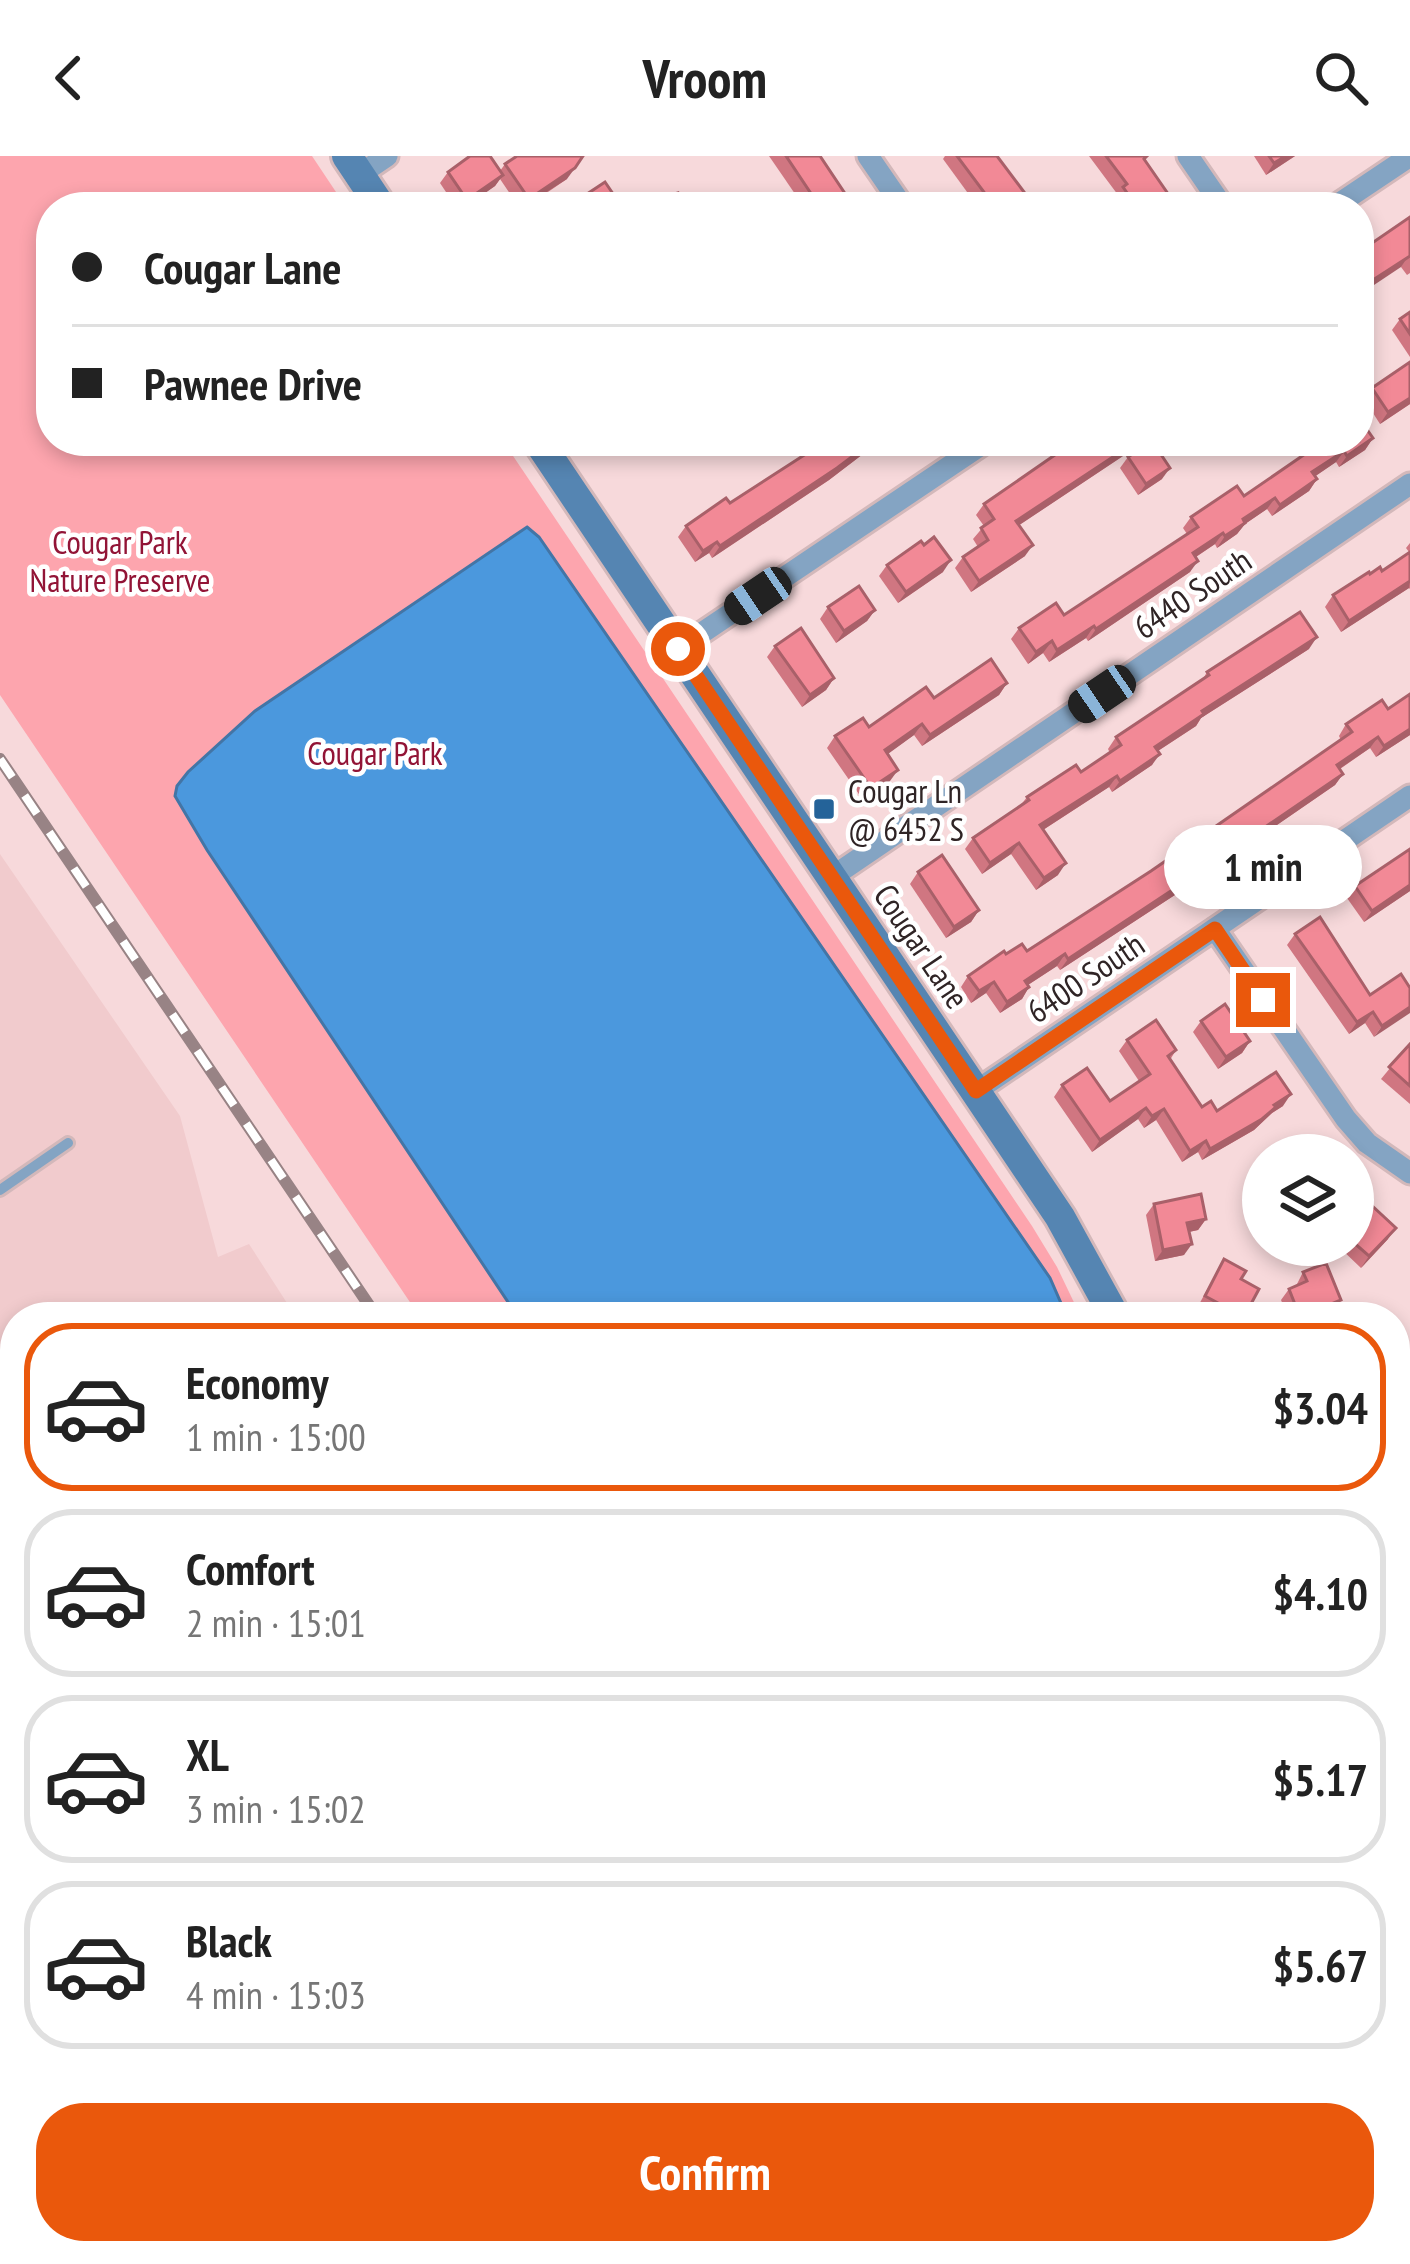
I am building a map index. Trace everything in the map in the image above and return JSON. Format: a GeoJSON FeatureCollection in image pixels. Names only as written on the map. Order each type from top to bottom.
{"type":"FeatureCollection","features":[{"type":"Feature","properties":{"kind":"main road"},"geometry":{"type":"LineString","coordinates":[[353,165],[371,192]]}},
{"type":"Feature","properties":{"kind":"main road","name":"Cougar Lane"},"geometry":{"type":"LineString","coordinates":[[548,456],[1060,1216],[1107,1302]]}},
{"type":"Feature","properties":{"kind":"street"},"geometry":{"type":"LineString","coordinates":[[353,165],[387,156]]}},
{"type":"Feature","properties":{"kind":"street"},"geometry":{"type":"LineString","coordinates":[[868,156],[893,192]]}},
{"type":"Feature","properties":{"kind":"street"},"geometry":{"type":"LineString","coordinates":[[1188,156],[1212,192]]}},
{"type":"Feature","properties":{"kind":"street"},"geometry":{"type":"LineString","coordinates":[[1356,192],[1409,156]]}},
{"type":"Feature","properties":{"kind":"street"},"geometry":{"type":"LineString","coordinates":[[678,649],[965,456]]}},
{"type":"Feature","properties":{"kind":"street","name":"6440 South"},"geometry":{"type":"LineString","coordinates":[[832,877],[1410,484]]}},
{"type":"Feature","properties":{"kind":"street","name":"6400 South"},"geometry":{"type":"LineString","coordinates":[[976,1091],[1410,796]]}},
{"type":"Feature","properties":{"kind":"street"},"geometry":{"type":"LineString","coordinates":[[1215,929],[1351,1134]]}},
{"type":"Feature","properties":{"kind":"street"},"geometry":{"type":"LineString","coordinates":[[1374,1157],[1410,1174]]}},
{"type":"Feature","properties":{"kind":"lane"},"geometry":{"type":"LineString","coordinates":[[0,1190],[68,1143]]}},
{"type":"Feature","properties":{"kind":"shaded area"},"geometry":{"type":"Polygon","coordinates":[[[0,854],[180,1116],[218,1257],[249,1244],[286,1302],[0,1302],[0,854]]]}},
{"type":"Feature","properties":{"kind":"green space","name":"Cougar Park"},"geometry":{"type":"Polygon","coordinates":[[[0,156],[312,156],[336,192],[36,192],[36,456],[513,456],[1032,1226],[1074,1302],[410,1302],[0,695],[0,156]]]}},
{"type":"Feature","properties":{"kind":"water","name":"Cougar Park"},"geometry":{"type":"Polygon","coordinates":[[[527,527],[539,537],[1050,1278],[1060,1302],[508,1302],[175,796],[188,772],[255,711],[527,527]]]}},
{"type":"Feature","properties":{"kind":"building"},"geometry":{"type":"Polygon","coordinates":[[[470,156],[490,156],[503,175],[479,192],[462,192],[448,172],[470,156]]]}},
{"type":"Feature","properties":{"kind":"building"},"geometry":{"type":"Polygon","coordinates":[[[517,156],[583,156],[575,168],[539,192],[524,192],[505,164],[517,156]]]}},
{"type":"Feature","properties":{"kind":"building"},"geometry":{"type":"Polygon","coordinates":[[[786,156],[820,156],[844,192],[810,192],[786,156]]]}},
{"type":"Feature","properties":{"kind":"building"},"geometry":{"type":"Polygon","coordinates":[[[957,156],[997,156],[1024,192],[984,192],[957,156]]]}},
{"type":"Feature","properties":{"kind":"building"},"geometry":{"type":"Polygon","coordinates":[[[1106,156],[1147,156],[1144,159],[1167,192],[1126,192],[1123,187],[1127,184],[1106,156]]]}},
{"type":"Feature","properties":{"kind":"building"},"geometry":{"type":"Polygon","coordinates":[[[605,182],[612,192],[590,192],[605,182]]]}},
{"type":"Feature","properties":{"kind":"building"},"geometry":{"type":"Polygon","coordinates":[[[1410,217],[1410,256],[1374,279],[1374,242],[1410,217]]]}},
{"type":"Feature","properties":{"kind":"building"},"geometry":{"type":"Polygon","coordinates":[[[1410,312],[1410,334],[1400,319],[1410,312]]]}},
{"type":"Feature","properties":{"kind":"building"},"geometry":{"type":"Polygon","coordinates":[[[1410,362],[1410,398],[1388,412],[1374,387],[1410,362]]]}},
{"type":"Feature","properties":{"kind":"building"},"geometry":{"type":"Polygon","coordinates":[[[803,456],[853,456],[720,546],[717,542],[703,551],[686,526],[726,498],[730,503],[803,456]]]}},
{"type":"Feature","properties":{"kind":"building"},"geometry":{"type":"Polygon","coordinates":[[[1053,456],[1114,456],[1016,521],[1033,545],[979,581],[963,557],[988,540],[981,528],[994,519],[984,504],[1053,456]]]}},
{"type":"Feature","properties":{"kind":"building"},"geometry":{"type":"Polygon","coordinates":[[[1162,456],[1170,468],[1146,484],[1128,457],[1162,456]]]}},
{"type":"Feature","properties":{"kind":"building"},"geometry":{"type":"Polygon","coordinates":[[[1302,456],[1336,456],[1312,472],[1317,479],[1280,505],[1275,498],[1243,519],[1245,523],[1193,553],[1198,561],[1096,629],[1057,650],[1052,641],[1036,652],[1019,628],[1056,603],[1064,615],[1198,527],[1191,517],[1237,486],[1244,496],[1302,456]]]}},
{"type":"Feature","properties":{"kind":"building"},"geometry":{"type":"Polygon","coordinates":[[[934,537],[951,560],[906,592],[887,565],[934,537]]]}},
{"type":"Feature","properties":{"kind":"building"},"geometry":{"type":"Polygon","coordinates":[[[1410,552],[1410,581],[1349,621],[1333,595],[1410,552]]]}},
{"type":"Feature","properties":{"kind":"building"},"geometry":{"type":"Polygon","coordinates":[[[859,586],[875,610],[844,631],[828,607],[859,586]]]}},
{"type":"Feature","properties":{"kind":"building"},"geometry":{"type":"Polygon","coordinates":[[[1300,612],[1317,637],[1202,711],[1155,747],[1160,754],[1040,825],[1066,863],[1044,878],[1019,843],[990,863],[973,838],[1076,765],[1081,772],[1121,745],[1116,737],[1300,612]]]}},
{"type":"Feature","properties":{"kind":"building"},"geometry":{"type":"Polygon","coordinates":[[[801,628],[834,678],[810,695],[775,646],[801,628]]]}},
{"type":"Feature","properties":{"kind":"building"},"geometry":{"type":"Polygon","coordinates":[[[991,659],[1007,683],[930,735],[922,724],[885,750],[898,770],[871,788],[835,736],[863,718],[869,727],[926,687],[934,698],[991,659]]]}},
{"type":"Feature","properties":{"kind":"building"},"geometry":{"type":"Polygon","coordinates":[[[1410,694],[1410,729],[1384,746],[1378,737],[1337,765],[1343,774],[1068,959],[1065,954],[1025,981],[1029,987],[1007,1002],[994,982],[979,991],[968,976],[1004,951],[1022,944],[1027,951],[1352,732],[1346,724],[1382,700],[1388,709],[1410,694]]]}},
{"type":"Feature","properties":{"kind":"building"},"geometry":{"type":"Polygon","coordinates":[[[1410,849],[1410,885],[1372,911],[1355,886],[1410,849]]]}},
{"type":"Feature","properties":{"kind":"building"},"geometry":{"type":"Polygon","coordinates":[[[942,855],[979,910],[954,927],[918,872],[942,855]]]}},
{"type":"Feature","properties":{"kind":"building"},"geometry":{"type":"Polygon","coordinates":[[[1320,917],[1370,995],[1401,974],[1410,988],[1410,1007],[1382,1026],[1373,1012],[1357,1022],[1295,934],[1320,917]]]}},
{"type":"Feature","properties":{"kind":"building"},"geometry":{"type":"Polygon","coordinates":[[[1225,1004],[1250,1041],[1226,1057],[1201,1021],[1225,1004]]]}},
{"type":"Feature","properties":{"kind":"building"},"geometry":{"type":"Polygon","coordinates":[[[1156,1020],[1176,1050],[1168,1056],[1202,1107],[1211,1101],[1217,1111],[1276,1072],[1291,1094],[1262,1119],[1210,1149],[1206,1141],[1190,1151],[1164,1109],[1152,1116],[1146,1108],[1100,1140],[1062,1085],[1087,1068],[1110,1101],[1150,1074],[1127,1040],[1156,1020]]]}},
{"type":"Feature","properties":{"kind":"building"},"geometry":{"type":"Polygon","coordinates":[[[1410,1044],[1410,1086],[1389,1067],[1410,1044]]]}},
{"type":"Feature","properties":{"kind":"building"},"geometry":{"type":"Polygon","coordinates":[[[1201,1194],[1206,1219],[1187,1223],[1192,1244],[1163,1250],[1154,1204],[1201,1194]]]}},
{"type":"Feature","properties":{"kind":"building"},"geometry":{"type":"Polygon","coordinates":[[[1374,1208],[1396,1228],[1374,1251],[1374,1208]]]}},
{"type":"Feature","properties":{"kind":"building"},"geometry":{"type":"Polygon","coordinates":[[[1224,1259],[1246,1271],[1241,1279],[1259,1289],[1252,1302],[1216,1302],[1205,1296],[1224,1259]]]}},
{"type":"Feature","properties":{"kind":"building"},"geometry":{"type":"Polygon","coordinates":[[[1327,1266],[1341,1300],[1294,1302],[1289,1289],[1307,1281],[1303,1272],[1327,1266]]]}},
{"type":"Feature","properties":{"kind":"railway"},"geometry":{"type":"LineString","coordinates":[[0,759],[367,1302]]}},
{"type":"Feature","properties":{"kind":"place","name":"Cougar Ln @ 6452 S"},"geometry":{"type":"Point","coordinates":[824,809]}},
{"type":"Feature","properties":{"kind":"route"},"geometry":{"type":"LineString","coordinates":[[678,649],[976,1091],[1215,929],[1263,1000]]}},
{"type":"Feature","properties":{"kind":"park label","name":"Cougar Park Nature Preserve"},"geometry":{"type":"Point","coordinates":[120,560]}}]}
